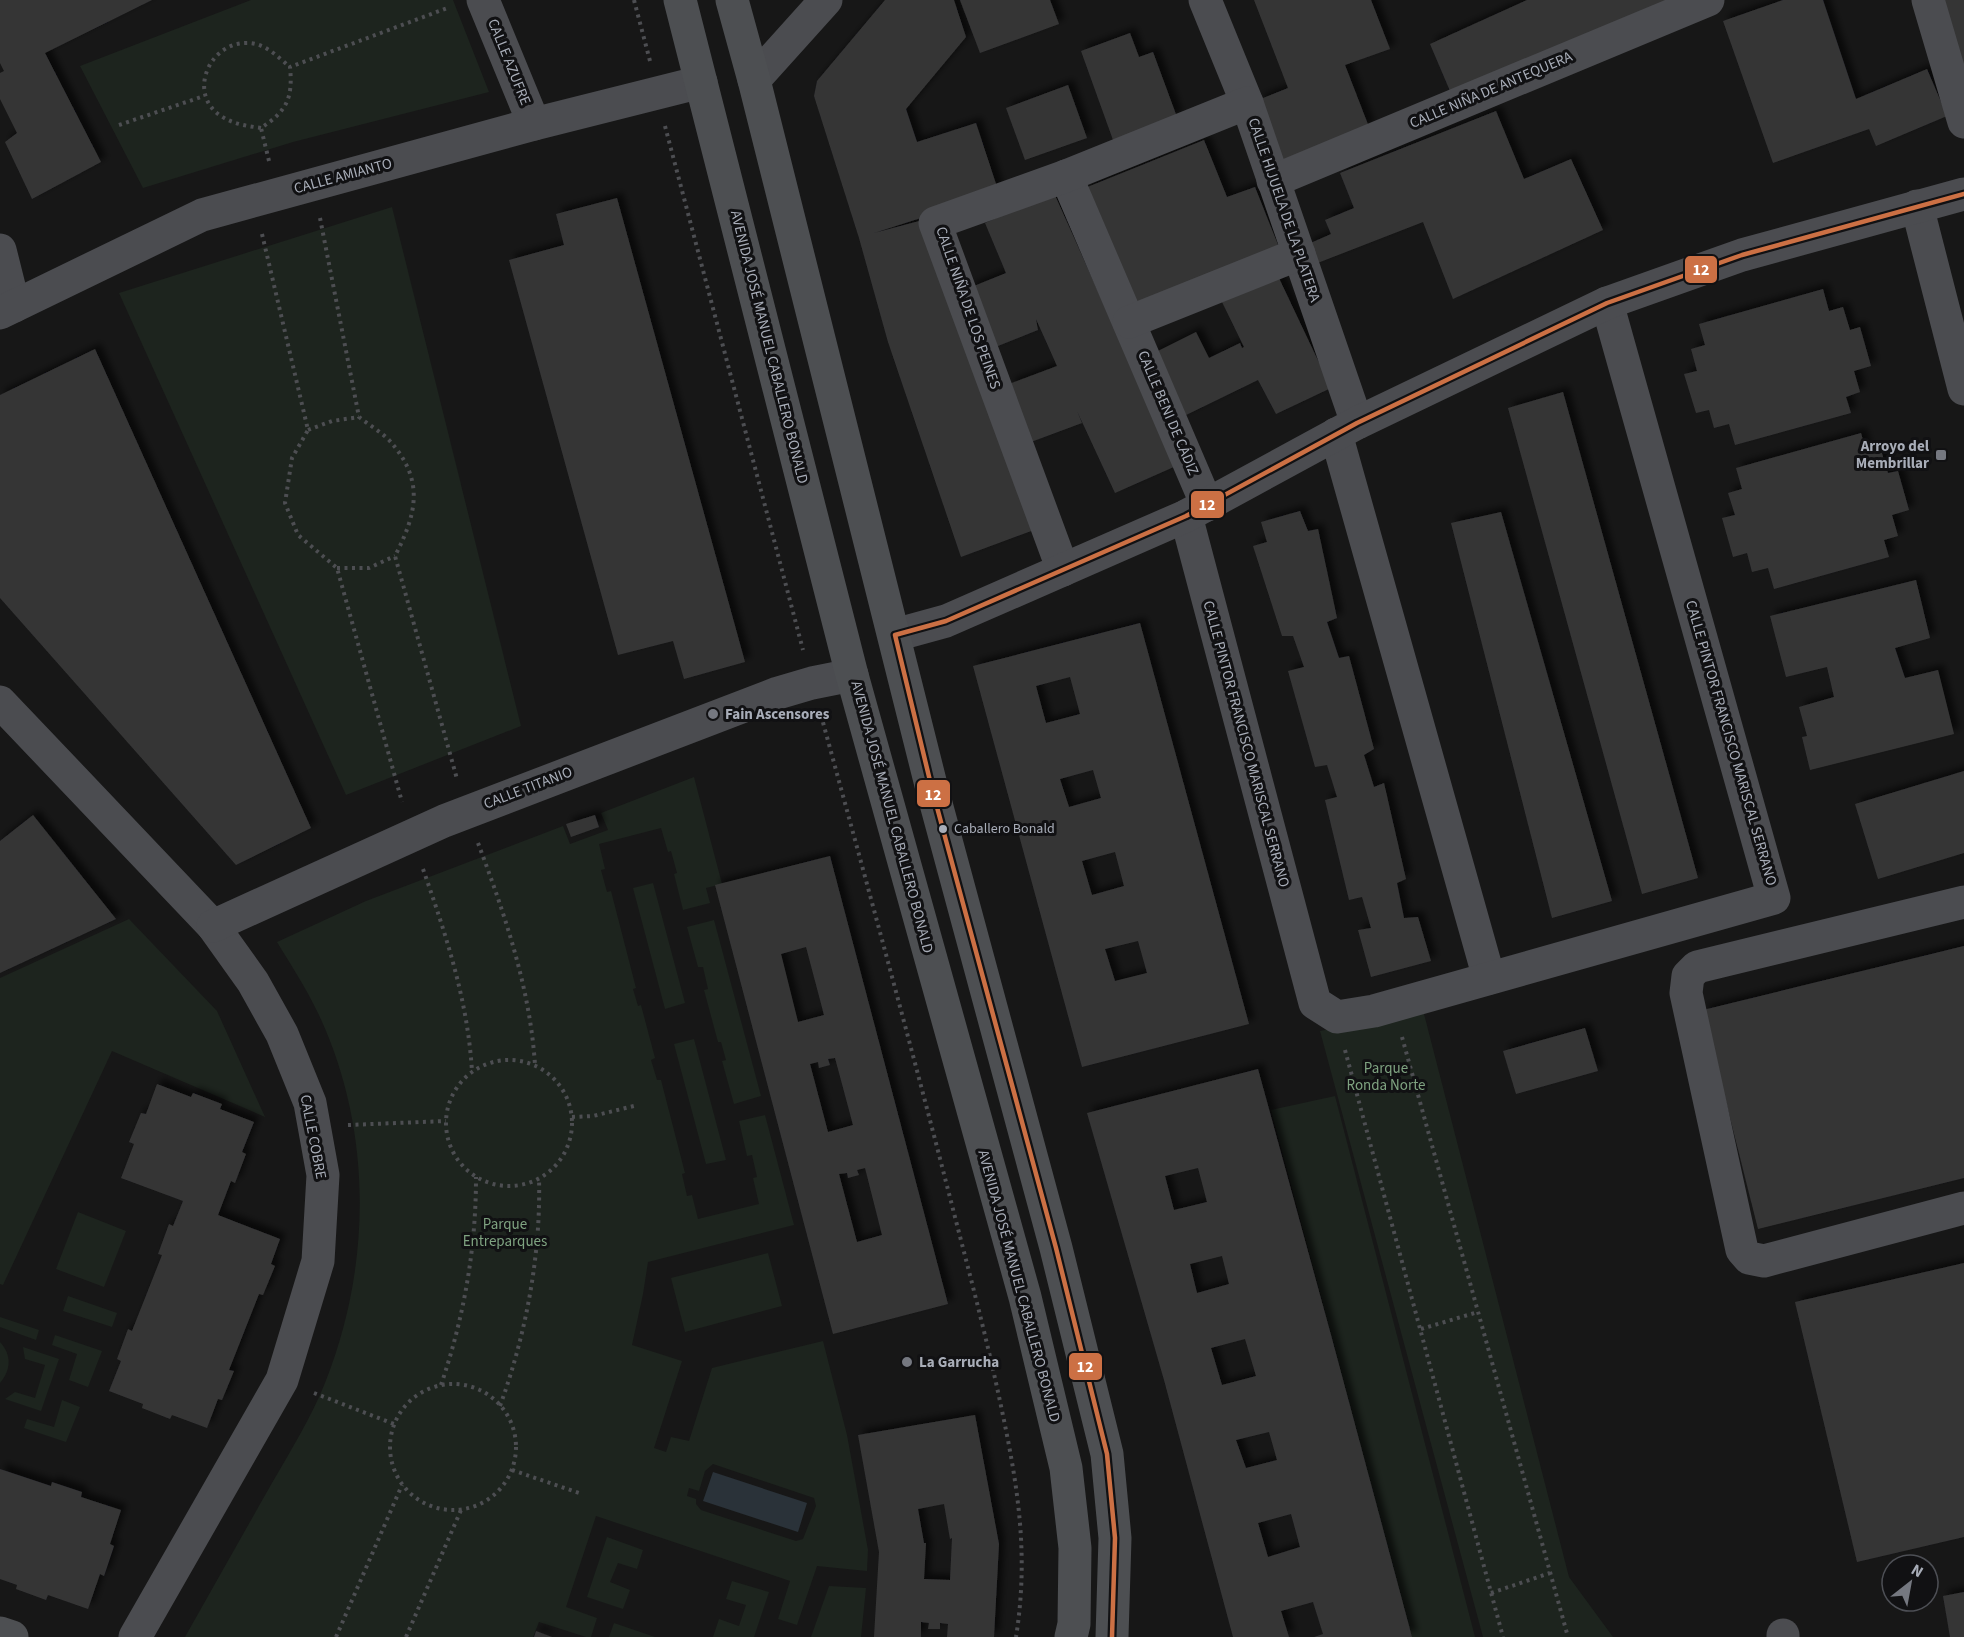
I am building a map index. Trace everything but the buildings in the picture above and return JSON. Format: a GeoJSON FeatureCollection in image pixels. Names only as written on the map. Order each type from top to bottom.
{"type":"FeatureCollection","features":[{"type":"Feature","properties":{"kind":"main road","name":"AVENIDA JOSÉ MANUEL CABALLERO BONALD"},"geometry":{"type":"LineString","coordinates":[[680,0],[852,675],[1025,1297],[1066,1468],[1075,1548],[1074,1624],[1071,1637]]}},
{"type":"Feature","properties":{"kind":"main road"},"geometry":{"type":"LineString","coordinates":[[732,0],[932,785],[1056,1248],[1107,1454],[1115,1538],[1112,1637]]}},
{"type":"Feature","properties":{"kind":"main road"},"geometry":{"type":"LineString","coordinates":[[0,1633],[12,1637]]}},
{"type":"Feature","properties":{"kind":"street"},"geometry":{"type":"LineString","coordinates":[[754,80],[826,0]]}},
{"type":"Feature","properties":{"kind":"street","name":"CALLE HIJUELA DE LA PLATERA"},"geometry":{"type":"LineString","coordinates":[[1205,0],[1247,103],[1299,254],[1346,429]]}},
{"type":"Feature","properties":{"kind":"street","name":"CALLE NIÑA DE ANTEQUERA"},"geometry":{"type":"LineString","coordinates":[[1274,181],[1708,0]]}},
{"type":"Feature","properties":{"kind":"street"},"geometry":{"type":"LineString","coordinates":[[1928,0],[1964,122]]}},
{"type":"Feature","properties":{"kind":"street","name":"CALLE AZUFRE"},"geometry":{"type":"LineString","coordinates":[[469,2],[534,124]]}},
{"type":"Feature","properties":{"kind":"street","name":"CALLE AMIANTO"},"geometry":{"type":"LineString","coordinates":[[7,309],[202,215],[534,124],[701,82]]}},
{"type":"Feature","properties":{"kind":"street","name":"CALLE NIÑA DE LOS PEINES"},"geometry":{"type":"LineString","coordinates":[[1063,570],[936,223],[1066,176],[1247,103]]}},
{"type":"Feature","properties":{"kind":"street","name":"CALLE BENI DE CÁDIZ"},"geometry":{"type":"LineString","coordinates":[[1066,176],[1129,322],[1196,511]]}},
{"type":"Feature","properties":{"kind":"street"},"geometry":{"type":"LineString","coordinates":[[895,635],[946,621],[1196,511],[1346,429],[1607,303],[1742,255],[1964,194]]}},
{"type":"Feature","properties":{"kind":"street"},"geometry":{"type":"LineString","coordinates":[[1917,206],[1964,389]]}},
{"type":"Feature","properties":{"kind":"street"},"geometry":{"type":"LineString","coordinates":[[0,250],[7,309]]}},
{"type":"Feature","properties":{"kind":"street"},"geometry":{"type":"LineString","coordinates":[[1129,322],[1299,254]]}},
{"type":"Feature","properties":{"kind":"street","name":"CALLE PINTOR FRANCISCO MARISCAL SERRANO"},"geometry":{"type":"LineString","coordinates":[[1196,511],[1315,1003],[1337,1017],[1374,1011],[1774,898],[1607,303]]}},
{"type":"Feature","properties":{"kind":"street"},"geometry":{"type":"LineString","coordinates":[[1346,429],[1488,978]]}},
{"type":"Feature","properties":{"kind":"street","name":"CALLE TITANIO"},"geometry":{"type":"LineString","coordinates":[[213,926],[466,812],[778,693],[852,675]]}},
{"type":"Feature","properties":{"kind":"street","name":"CALLE COBRE"},"geometry":{"type":"LineString","coordinates":[[0,702],[11,735],[213,926],[253,982],[282,1034],[310,1102],[323,1175],[318,1261],[282,1380],[135,1637]]}},
{"type":"Feature","properties":{"kind":"street"},"geometry":{"type":"LineString","coordinates":[[1964,902],[1696,967],[1688,976],[1686,993],[1742,1250],[1749,1258],[1764,1261],[1964,1208]]}},
{"type":"Feature","properties":{"kind":"path"},"geometry":{"type":"LineString","coordinates":[[634,0],[812,683],[927,1105],[989,1348],[1016,1479],[1022,1539],[1022,1602],[1016,1637]]}},
{"type":"Feature","properties":{"kind":"path"},"geometry":{"type":"LineString","coordinates":[[290,67],[469,2]]}},
{"type":"Feature","properties":{"kind":"path"},"geometry":{"type":"LineString","coordinates":[[248,42],[270,50],[290,67],[292,89],[284,107],[274,120],[261,128],[240,125],[219,115],[204,96],[205,72],[214,58],[228,47],[248,42]]}},
{"type":"Feature","properties":{"kind":"path"},"geometry":{"type":"LineString","coordinates":[[119,125],[204,96]]}},
{"type":"Feature","properties":{"kind":"path"},"geometry":{"type":"LineString","coordinates":[[261,128],[266,197],[308,430]]}},
{"type":"Feature","properties":{"kind":"path"},"geometry":{"type":"LineString","coordinates":[[313,184],[359,417],[388,440],[407,467],[415,498],[408,529],[394,556],[369,568],[337,568]]}},
{"type":"Feature","properties":{"kind":"path"},"geometry":{"type":"LineString","coordinates":[[359,417],[332,421],[308,430],[291,458],[285,503],[298,535],[337,568],[411,836],[446,935],[459,984],[471,1047],[472,1072]]}},
{"type":"Feature","properties":{"kind":"path"},"geometry":{"type":"LineString","coordinates":[[394,556],[466,812],[503,912],[521,976],[535,1065]]}},
{"type":"Feature","properties":{"kind":"path"},"geometry":{"type":"LineString","coordinates":[[1393,1005],[1568,1637]]}},
{"type":"Feature","properties":{"kind":"path"},"geometry":{"type":"LineString","coordinates":[[1337,1017],[1503,1637]]}},
{"type":"Feature","properties":{"kind":"path"},"geometry":{"type":"LineString","coordinates":[[511,1059],[535,1065],[549,1074],[563,1089],[571,1108],[573,1127],[568,1147],[558,1164],[539,1178],[524,1185],[504,1187],[484,1182],[466,1170],[453,1152],[446,1132],[447,1110],[455,1089],[472,1072],[489,1062],[511,1059]]}},
{"type":"Feature","properties":{"kind":"path"},"geometry":{"type":"LineString","coordinates":[[572,1117],[593,1116],[638,1105]]}},
{"type":"Feature","properties":{"kind":"path"},"geometry":{"type":"LineString","coordinates":[[315,1126],[446,1121]]}},
{"type":"Feature","properties":{"kind":"path"},"geometry":{"type":"LineString","coordinates":[[441,1385],[463,1308],[473,1254],[476,1177]]}},
{"type":"Feature","properties":{"kind":"path"},"geometry":{"type":"LineString","coordinates":[[500,1406],[509,1381],[536,1258],[540,1201],[539,1178]]}},
{"type":"Feature","properties":{"kind":"path"},"geometry":{"type":"LineString","coordinates":[[1420,1329],[1478,1312]]}},
{"type":"Feature","properties":{"kind":"path"},"geometry":{"type":"LineString","coordinates":[[282,1380],[394,1424]]}},
{"type":"Feature","properties":{"kind":"path"},"geometry":{"type":"LineString","coordinates":[[454,1383],[476,1388],[494,1398],[500,1406],[507,1413],[515,1431],[516,1452],[512,1470],[502,1488],[486,1502],[461,1510],[428,1506],[410,1494],[396,1477],[389,1455],[390,1434],[399,1413],[413,1397],[432,1387],[454,1383]]}},
{"type":"Feature","properties":{"kind":"path"},"geometry":{"type":"LineString","coordinates":[[512,1470],[582,1494]]}},
{"type":"Feature","properties":{"kind":"path"},"geometry":{"type":"LineString","coordinates":[[336,1637],[402,1485]]}},
{"type":"Feature","properties":{"kind":"path"},"geometry":{"type":"LineString","coordinates":[[406,1637],[461,1510]]}},
{"type":"Feature","properties":{"kind":"path"},"geometry":{"type":"LineString","coordinates":[[1491,1593],[1550,1574]]}},
{"type":"Feature","properties":{"kind":"green space"},"geometry":{"type":"Polygon","coordinates":[[[251,0],[453,0],[489,92],[293,142],[143,188],[80,66],[251,0]]]}},
{"type":"Feature","properties":{"kind":"green space"},"geometry":{"type":"Polygon","coordinates":[[[392,207],[521,726],[346,795],[119,293],[392,207]]]}},
{"type":"Feature","properties":{"kind":"green space","name":"Parque Entreparques"},"geometry":{"type":"Polygon","coordinates":[[[694,777],[722,884],[706,888],[710,903],[683,910],[674,874],[677,873],[661,828],[599,844],[605,869],[601,870],[607,892],[611,891],[636,988],[633,989],[638,1006],[641,1005],[655,1058],[651,1060],[657,1080],[661,1080],[685,1173],[682,1174],[687,1196],[692,1195],[698,1219],[759,1204],[753,1178],[757,1177],[752,1155],[747,1156],[739,1121],[765,1115],[794,1225],[648,1262],[632,1345],[682,1361],[654,1448],[666,1452],[671,1437],[689,1441],[712,1368],[823,1341],[847,1435],[868,1550],[867,1571],[817,1566],[797,1625],[778,1619],[790,1581],[596,1516],[566,1607],[597,1618],[591,1637],[539,1622],[533,1637],[185,1637],[300,1434],[325,1383],[340,1338],[351,1292],[358,1245],[360,1197],[357,1150],[349,1103],[336,1057],[318,1013],[277,942],[366,901],[563,826],[570,844],[608,830],[601,813],[694,777]],[[713,1464],[705,1471],[699,1491],[689,1488],[687,1496],[696,1499],[696,1504],[701,1510],[796,1541],[803,1539],[816,1506],[814,1498],[713,1464]]]}},
{"type":"Feature","properties":{"kind":"green space"},"geometry":{"type":"Polygon","coordinates":[[[653,883],[685,1003],[665,1009],[633,888],[653,883]]]}},
{"type":"Feature","properties":{"kind":"green space"},"geometry":{"type":"Polygon","coordinates":[[[129,919],[217,1011],[265,1117],[112,1051],[3,1285],[0,1284],[0,978],[129,919]]]}},
{"type":"Feature","properties":{"kind":"green space"},"geometry":{"type":"Polygon","coordinates":[[[714,920],[761,1096],[734,1104],[722,1061],[726,1060],[721,1042],[718,1042],[704,990],[708,989],[703,967],[698,967],[687,927],[714,920]]]}},
{"type":"Feature","properties":{"kind":"green space","name":"Parque Ronda Norte"},"geometry":{"type":"Polygon","coordinates":[[[1423,1010],[1569,1577],[1613,1637],[1483,1637],[1320,1031],[1423,1010]]]}},
{"type":"Feature","properties":{"kind":"green space"},"geometry":{"type":"Polygon","coordinates":[[[694,1039],[726,1160],[706,1164],[674,1044],[694,1039]]]}},
{"type":"Feature","properties":{"kind":"green space"},"geometry":{"type":"Polygon","coordinates":[[[1335,1096],[1475,1637],[1412,1637],[1271,1110],[1335,1096]]]}},
{"type":"Feature","properties":{"kind":"green space"},"geometry":{"type":"Polygon","coordinates":[[[78,1212],[126,1231],[104,1287],[56,1269],[78,1212]]]}},
{"type":"Feature","properties":{"kind":"green space"},"geometry":{"type":"Polygon","coordinates":[[[768,1253],[782,1306],[685,1332],[671,1278],[768,1253]]]}},
{"type":"Feature","properties":{"kind":"green space"},"geometry":{"type":"Polygon","coordinates":[[[68,1296],[117,1313],[112,1327],[63,1311],[68,1296]]]}},
{"type":"Feature","properties":{"kind":"green space"},"geometry":{"type":"Polygon","coordinates":[[[0,1317],[39,1330],[36,1340],[0,1327],[0,1317]]]}},
{"type":"Feature","properties":{"kind":"green space"},"geometry":{"type":"Polygon","coordinates":[[[55,1335],[102,1351],[88,1387],[69,1380],[77,1354],[52,1345],[55,1335]]]}},
{"type":"Feature","properties":{"kind":"green space"},"geometry":{"type":"Polygon","coordinates":[[[0,1342],[7,1352],[9,1362],[0,1383],[0,1342]]]}},
{"type":"Feature","properties":{"kind":"green space"},"geometry":{"type":"Polygon","coordinates":[[[23,1347],[59,1359],[41,1411],[5,1399],[15,1392],[35,1398],[45,1365],[25,1359],[23,1347]]]}},
{"type":"Feature","properties":{"kind":"green space"},"geometry":{"type":"Polygon","coordinates":[[[62,1400],[80,1407],[66,1442],[24,1428],[27,1419],[54,1427],[62,1400]]]}},
{"type":"Feature","properties":{"kind":"green space"},"geometry":{"type":"Polygon","coordinates":[[[607,1537],[643,1550],[637,1569],[618,1563],[610,1582],[630,1590],[623,1609],[587,1597],[607,1537]]]}},
{"type":"Feature","properties":{"kind":"green space"},"geometry":{"type":"Polygon","coordinates":[[[732,1581],[769,1592],[754,1637],[713,1637],[719,1619],[739,1626],[746,1605],[726,1599],[732,1581]]]}},
{"type":"Feature","properties":{"kind":"green space"},"geometry":{"type":"Polygon","coordinates":[[[829,1586],[866,1588],[861,1637],[811,1637],[829,1586]]]}},
{"type":"Feature","properties":{"kind":"green space"},"geometry":{"type":"Polygon","coordinates":[[[614,1623],[655,1637],[609,1637],[614,1623]]]}},
{"type":"Feature","properties":{"kind":"shaded area"},"geometry":{"type":"Polygon","coordinates":[[[713,1472],[807,1503],[798,1532],[703,1501],[713,1472]]]}},
{"type":"Feature","properties":{"kind":"transit line","name":"12"},"geometry":{"type":"LineString","coordinates":[[1112,1637],[1115,1538],[1107,1454],[1056,1248],[931,785],[895,635],[946,621],[1186,516],[1357,423],[1607,303],[1742,255],[1964,194]]}},
{"type":"Feature","properties":{"kind":"place","name":"Arroyo del Membrillar"},"geometry":{"type":"Point","coordinates":[1941,455]}},
{"type":"Feature","properties":{"kind":"place","name":"Fain Ascensores"},"geometry":{"type":"Point","coordinates":[713,714]}},
{"type":"Feature","properties":{"kind":"place","name":"Caballero Bonald"},"geometry":{"type":"Point","coordinates":[943,829]}},
{"type":"Feature","properties":{"kind":"place","name":"La Garrucha"},"geometry":{"type":"Point","coordinates":[907,1362]}}]}
